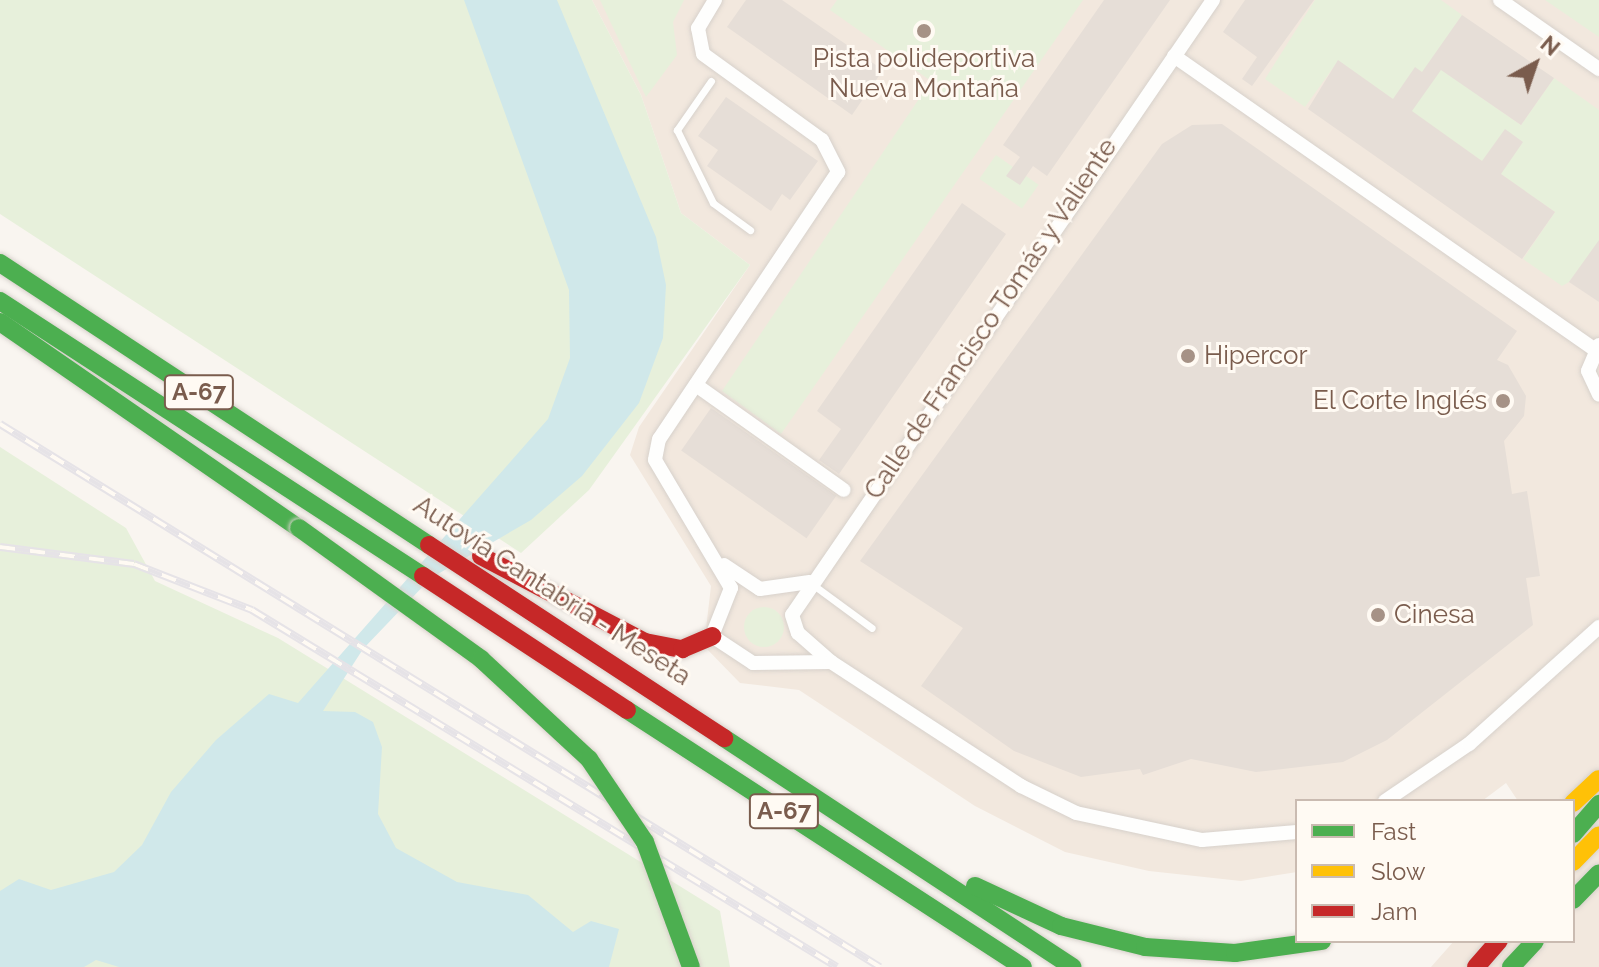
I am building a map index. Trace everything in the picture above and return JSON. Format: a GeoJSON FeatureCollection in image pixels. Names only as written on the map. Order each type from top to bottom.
{"type":"FeatureCollection","features":[{"type":"Feature","properties":{"kind":"highway","name":"Autovía Cantabria - Meseta"},"geometry":{"type":"LineString","coordinates":[[0,263],[477,563],[699,718],[1072,967]]}},
{"type":"Feature","properties":{"kind":"highway","name":"A-67"},"geometry":{"type":"LineString","coordinates":[[0,301],[1023,967]]}},
{"type":"Feature","properties":{"kind":"highway"},"geometry":{"type":"LineString","coordinates":[[0,322],[299,528],[490,667],[589,759],[645,842],[691,967]]}},
{"type":"Feature","properties":{"kind":"highway"},"geometry":{"type":"LineString","coordinates":[[477,563],[645,642],[682,649],[712,636]]}},
{"type":"Feature","properties":{"kind":"highway"},"geometry":{"type":"LineString","coordinates":[[699,718],[955,875],[1061,926],[1198,953],[1301,943]]}},
{"type":"Feature","properties":{"kind":"highway"},"geometry":{"type":"LineString","coordinates":[[1575,801],[1599,779]]}},
{"type":"Feature","properties":{"kind":"highway"},"geometry":{"type":"LineString","coordinates":[[1575,832],[1599,804]]}},
{"type":"Feature","properties":{"kind":"highway"},"geometry":{"type":"LineString","coordinates":[[1575,860],[1599,835]]}},
{"type":"Feature","properties":{"kind":"highway"},"geometry":{"type":"LineString","coordinates":[[1575,898],[1599,873]]}},
{"type":"Feature","properties":{"kind":"highway"},"geometry":{"type":"LineString","coordinates":[[1575,920],[1599,896]]}},
{"type":"Feature","properties":{"kind":"highway"},"geometry":{"type":"LineString","coordinates":[[1458,967],[1479,943]]}},
{"type":"Feature","properties":{"kind":"highway"},"geometry":{"type":"LineString","coordinates":[[1476,967],[1497,943]]}},
{"type":"Feature","properties":{"kind":"highway"},"geometry":{"type":"LineString","coordinates":[[1511,967],[1533,943]]}},
{"type":"Feature","properties":{"kind":"highway"},"geometry":{"type":"LineString","coordinates":[[1530,967],[1552,943]]}},
{"type":"Feature","properties":{"kind":"street"},"geometry":{"type":"LineString","coordinates":[[715,0],[698,28],[703,54],[822,140],[838,172],[696,385],[655,456],[721,562],[731,599],[712,636],[753,663],[831,662],[1021,786],[1076,813],[1202,840],[1295,832]]}},
{"type":"Feature","properties":{"kind":"street","name":"Calle de Francisco Tomás y Valiente"},"geometry":{"type":"LineString","coordinates":[[831,662],[794,623],[810,582],[1213,0]]}},
{"type":"Feature","properties":{"kind":"street"},"geometry":{"type":"LineString","coordinates":[[1500,0],[1599,69]]}},
{"type":"Feature","properties":{"kind":"street"},"geometry":{"type":"LineString","coordinates":[[1174,56],[1597,347],[1588,371],[1599,395]]}},
{"type":"Feature","properties":{"kind":"street"},"geometry":{"type":"LineString","coordinates":[[696,385],[844,490]]}},
{"type":"Feature","properties":{"kind":"street"},"geometry":{"type":"LineString","coordinates":[[721,562],[760,589],[810,582]]}},
{"type":"Feature","properties":{"kind":"street"},"geometry":{"type":"LineString","coordinates":[[1388,799],[1469,744],[1599,627]]}},
{"type":"Feature","properties":{"kind":"lane"},"geometry":{"type":"LineString","coordinates":[[711,81],[677,130],[713,203],[750,230]]}},
{"type":"Feature","properties":{"kind":"lane"},"geometry":{"type":"LineString","coordinates":[[810,582],[872,628]]}},
{"type":"Feature","properties":{"kind":"shaded area"},"geometry":{"type":"Polygon","coordinates":[[[592,0],[1599,0],[1599,967],[1431,967],[1452,943],[1575,943],[1575,799],[1517,799],[1506,783],[1485,799],[1295,799],[1295,872],[1241,881],[1149,871],[1065,852],[975,806],[799,690],[740,683],[704,646],[711,586],[630,455],[639,427],[750,265],[681,213],[641,95],[592,0]]]}},
{"type":"Feature","properties":{"kind":"green space"},"geometry":{"type":"Polygon","coordinates":[[[0,0],[592,0],[641,95],[681,213],[750,265],[589,490],[521,553],[0,214],[0,0]]]}},
{"type":"Feature","properties":{"kind":"green space"},"geometry":{"type":"Polygon","coordinates":[[[600,0],[684,0],[673,22],[677,55],[646,97],[600,0]]]}},
{"type":"Feature","properties":{"kind":"green space"},"geometry":{"type":"Polygon","coordinates":[[[837,0],[1083,0],[781,434],[722,391],[931,81],[830,10],[837,0]]]}},
{"type":"Feature","properties":{"kind":"green space"},"geometry":{"type":"Polygon","coordinates":[[[1315,0],[1441,0],[1462,15],[1452,30],[1479,96],[1521,125],[1554,78],[1599,110],[1599,242],[1569,282],[1562,286],[1523,259],[1555,212],[1338,61],[1305,107],[1265,79],[1315,0]]]}},
{"type":"Feature","properties":{"kind":"green space"},"geometry":{"type":"Polygon","coordinates":[[[1545,0],[1599,0],[1599,37],[1545,0]]]}},
{"type":"Feature","properties":{"kind":"green space"},"geometry":{"type":"Polygon","coordinates":[[[996,155],[1039,185],[1022,209],[979,179],[996,155]]]}},
{"type":"Feature","properties":{"kind":"green space"},"geometry":{"type":"Polygon","coordinates":[[[0,447],[126,528],[155,581],[278,638],[720,911],[730,967],[0,967],[0,447]]]}},
{"type":"Feature","properties":{"kind":"green space"},"geometry":{"type":"Polygon","coordinates":[[[764,607],[778,613],[784,627],[778,641],[764,647],[750,641],[744,627],[750,613],[764,607]]]}},
{"type":"Feature","properties":{"kind":"water"},"geometry":{"type":"Polygon","coordinates":[[[464,0],[557,0],[656,237],[666,285],[663,338],[639,403],[582,476],[531,520],[431,578],[363,649],[323,711],[355,712],[373,722],[382,747],[378,814],[396,848],[457,882],[528,895],[573,932],[591,921],[619,929],[609,967],[119,967],[96,960],[84,967],[0,967],[0,891],[19,879],[51,890],[114,872],[142,845],[171,792],[216,740],[269,694],[298,703],[548,419],[570,358],[569,290],[464,0]]]}},
{"type":"Feature","properties":{"kind":"building"},"geometry":{"type":"Polygon","coordinates":[[[746,0],[782,0],[883,70],[852,115],[727,27],[746,0]]]}},
{"type":"Feature","properties":{"kind":"building"},"geometry":{"type":"Polygon","coordinates":[[[1104,0],[1170,0],[1047,176],[1033,166],[1020,185],[1006,176],[1020,157],[1003,145],[1104,0]]]}},
{"type":"Feature","properties":{"kind":"building"},"geometry":{"type":"Polygon","coordinates":[[[1245,0],[1314,0],[1252,86],[1242,79],[1257,57],[1223,32],[1245,0]]]}},
{"type":"Feature","properties":{"kind":"building"},"geometry":{"type":"Polygon","coordinates":[[[1462,15],[1554,78],[1521,125],[1441,70],[1412,111],[1482,161],[1505,129],[1523,142],[1501,174],[1555,212],[1522,259],[1308,109],[1338,60],[1393,99],[1415,67],[1422,72],[1462,15]]]}},
{"type":"Feature","properties":{"kind":"building"},"geometry":{"type":"Polygon","coordinates":[[[726,97],[818,161],[790,200],[782,194],[771,211],[707,166],[718,150],[698,136],[726,97]]]}},
{"type":"Feature","properties":{"kind":"building"},"geometry":{"type":"Polygon","coordinates":[[[1222,124],[1517,331],[1497,360],[1508,365],[1526,396],[1524,416],[1504,441],[1512,494],[1527,491],[1540,576],[1526,578],[1533,625],[1387,740],[1343,762],[1256,772],[1191,759],[1143,775],[1140,769],[1081,777],[1014,751],[921,686],[963,628],[860,561],[1162,144],[1192,125],[1222,124]]]}},
{"type":"Feature","properties":{"kind":"building"},"geometry":{"type":"Polygon","coordinates":[[[962,203],[1006,234],[839,474],[819,460],[841,429],[817,411],[962,203]]]}},
{"type":"Feature","properties":{"kind":"building"},"geometry":{"type":"Polygon","coordinates":[[[1599,240],[1599,302],[1569,282],[1599,240]]]}},
{"type":"Feature","properties":{"kind":"building"},"geometry":{"type":"Polygon","coordinates":[[[711,408],[836,496],[807,538],[681,451],[711,408]]]}},
{"type":"Feature","properties":{"kind":"railway"},"geometry":{"type":"LineString","coordinates":[[0,424],[880,967]]}},
{"type":"Feature","properties":{"kind":"railway"},"geometry":{"type":"LineString","coordinates":[[0,547],[134,564],[252,610],[837,967]]}},
{"type":"Feature","properties":{"kind":"traffic: fast"},"geometry":{"type":"LineString","coordinates":[[0,263],[429,545]]}},
{"type":"Feature","properties":{"kind":"traffic: fast"},"geometry":{"type":"LineString","coordinates":[[0,301],[423,576]]}},
{"type":"Feature","properties":{"kind":"traffic: fast"},"geometry":{"type":"LineString","coordinates":[[0,322],[299,528]]}},
{"type":"Feature","properties":{"kind":"traffic: fast"},"geometry":{"type":"LineString","coordinates":[[299,528],[481,659],[589,759],[645,842],[691,967]]}},
{"type":"Feature","properties":{"kind":"traffic: fast"},"geometry":{"type":"LineString","coordinates":[[627,710],[1023,967]]}},
{"type":"Feature","properties":{"kind":"traffic: fast"},"geometry":{"type":"LineString","coordinates":[[724,738],[1072,967]]}},
{"type":"Feature","properties":{"kind":"traffic: fast"},"geometry":{"type":"LineString","coordinates":[[1575,832],[1599,804]]}},
{"type":"Feature","properties":{"kind":"traffic: fast"},"geometry":{"type":"LineString","coordinates":[[1575,898],[1599,873]]}},
{"type":"Feature","properties":{"kind":"traffic: fast"},"geometry":{"type":"LineString","coordinates":[[975,886],[1061,926],[1145,947],[1235,953],[1308,943]]}},
{"type":"Feature","properties":{"kind":"traffic: fast"},"geometry":{"type":"LineString","coordinates":[[1511,967],[1533,943]]}},
{"type":"Feature","properties":{"kind":"traffic: slow"},"geometry":{"type":"LineString","coordinates":[[1575,801],[1599,779]]}},
{"type":"Feature","properties":{"kind":"traffic: slow"},"geometry":{"type":"LineString","coordinates":[[1575,860],[1599,835]]}},
{"type":"Feature","properties":{"kind":"traffic: jam"},"geometry":{"type":"LineString","coordinates":[[429,545],[724,738]]}},
{"type":"Feature","properties":{"kind":"traffic: jam"},"geometry":{"type":"LineString","coordinates":[[481,556],[645,642],[682,649],[712,636]]}},
{"type":"Feature","properties":{"kind":"traffic: jam"},"geometry":{"type":"LineString","coordinates":[[423,576],[627,710]]}},
{"type":"Feature","properties":{"kind":"traffic: jam"},"geometry":{"type":"LineString","coordinates":[[1476,967],[1497,943]]}},
{"type":"Feature","properties":{"kind":"place","name":"Pista polideportiva Nueva Montaña"},"geometry":{"type":"Point","coordinates":[924,31]}},
{"type":"Feature","properties":{"kind":"place","name":"Hipercor"},"geometry":{"type":"Point","coordinates":[1188,356]}},
{"type":"Feature","properties":{"kind":"place","name":"El Corte Inglés"},"geometry":{"type":"Point","coordinates":[1503,401]}},
{"type":"Feature","properties":{"kind":"place","name":"Cinesa"},"geometry":{"type":"Point","coordinates":[1378,615]}}]}
